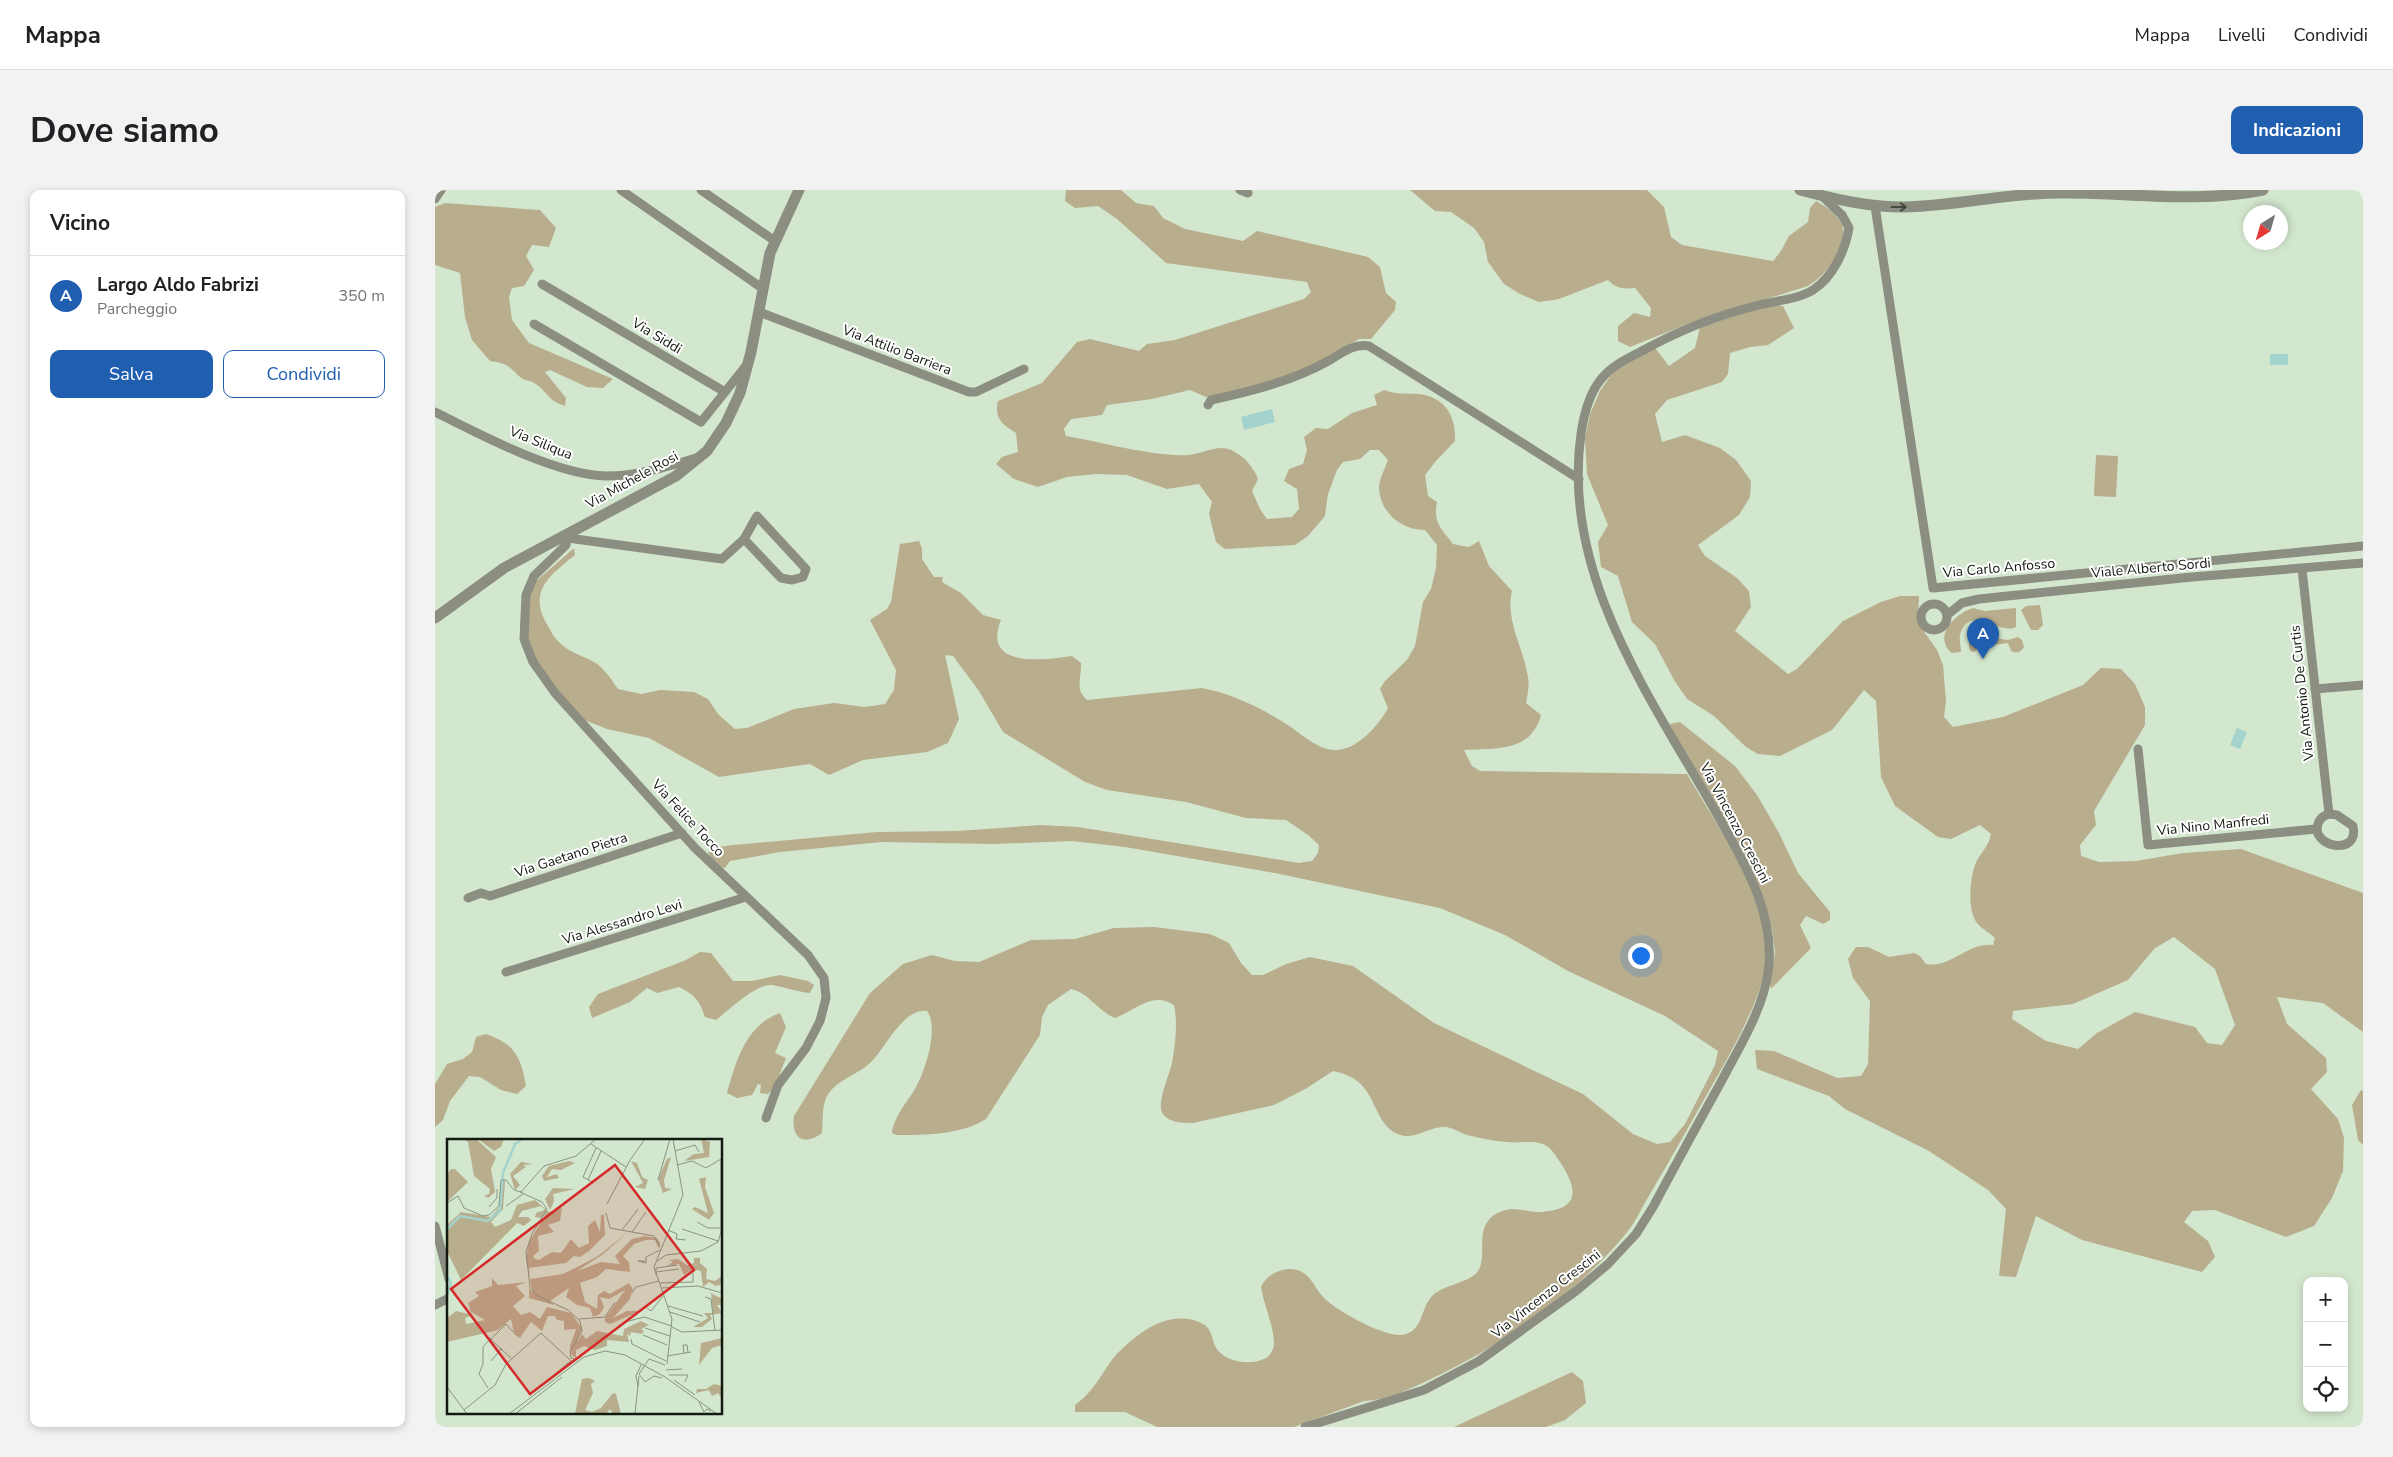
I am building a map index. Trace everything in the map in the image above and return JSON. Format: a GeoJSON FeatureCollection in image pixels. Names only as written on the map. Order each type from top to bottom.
{"type":"FeatureCollection","features":[{"type":"Feature","properties":{"kind":"street"},"geometry":{"type":"LineString","coordinates":[[435,199],[441,190]]}},
{"type":"Feature","properties":{"kind":"street"},"geometry":{"type":"LineString","coordinates":[[621,190],[762,288]]}},
{"type":"Feature","properties":{"kind":"street"},"geometry":{"type":"LineString","coordinates":[[701,190],[775,240]]}},
{"type":"Feature","properties":{"kind":"street","name":"Via Michele Rosi"},"geometry":{"type":"LineString","coordinates":[[435,618],[504,568],[568,536],[675,476],[701,456],[712,444],[730,416],[749,363],[762,288],[775,240],[799,190]]}},
{"type":"Feature","properties":{"kind":"street"},"geometry":{"type":"LineString","coordinates":[[1800,190],[1875,206],[1927,205],[2057,193],[2202,197],[2263,190]]}},
{"type":"Feature","properties":{"kind":"street","name":"Via Vincenzo Crescini"},"geometry":{"type":"LineString","coordinates":[[1305,1427],[1406,1396],[1461,1372],[1506,1344],[1576,1291],[1621,1252],[1636,1234],[1653,1207],[1747,1032],[1765,986],[1769,966],[1769,938],[1758,895],[1735,846],[1634,669],[1609,615],[1589,562],[1579,479],[1581,436],[1588,401],[1594,389],[1608,371],[1647,348],[1689,327],[1735,311],[1804,294],[1817,286],[1827,276],[1840,255],[1849,226],[1843,215],[1822,196]]}},
{"type":"Feature","properties":{"kind":"street","name":"Via Carlo Anfosso"},"geometry":{"type":"LineString","coordinates":[[1875,206],[1933,588],[2363,546]]}},
{"type":"Feature","properties":{"kind":"street","name":"Via Siddi"},"geometry":{"type":"LineString","coordinates":[[542,284],[725,392]]}},
{"type":"Feature","properties":{"kind":"street","name":"Via Attilio Barriera"},"geometry":{"type":"LineString","coordinates":[[759,312],[969,392],[977,392],[1024,368]]}},
{"type":"Feature","properties":{"kind":"street"},"geometry":{"type":"LineString","coordinates":[[534,324],[701,422],[749,363]]}},
{"type":"Feature","properties":{"kind":"street"},"geometry":{"type":"LineString","coordinates":[[1208,405],[1211,400],[1275,384],[1320,366],[1355,346],[1369,346],[1579,479]]}},
{"type":"Feature","properties":{"kind":"street","name":"Via Siliqua"},"geometry":{"type":"LineString","coordinates":[[435,412],[544,462],[590,474],[612,476],[641,473],[701,456]]}},
{"type":"Feature","properties":{"kind":"street"},"geometry":{"type":"LineString","coordinates":[[568,536],[722,559],[744,539],[757,516],[806,569],[803,576],[792,580],[781,578],[744,539]]}},
{"type":"Feature","properties":{"kind":"street","name":"Via Felice Tocco"},"geometry":{"type":"LineString","coordinates":[[568,536],[565,547],[537,573],[529,586],[525,603],[523,633],[527,651],[542,677],[682,833],[746,897],[814,960],[822,972],[826,987],[823,1012],[816,1031],[778,1085],[766,1118]]}},
{"type":"Feature","properties":{"kind":"street"},"geometry":{"type":"LineString","coordinates":[[2190,563],[2192,577]]}},
{"type":"Feature","properties":{"kind":"street","name":"Viale Alberto Sordi"},"geometry":{"type":"LineString","coordinates":[[1947,615],[1962,603],[1979,599],[2192,577],[2363,563]]}},
{"type":"Feature","properties":{"kind":"street","name":"Via Antonio De Curtis"},"geometry":{"type":"LineString","coordinates":[[2301,569],[2329,814]]}},
{"type":"Feature","properties":{"kind":"street"},"geometry":{"type":"LineString","coordinates":[[1933,588],[1933,604]]}},
{"type":"Feature","properties":{"kind":"street"},"geometry":{"type":"LineString","coordinates":[[1933,604],[1942,607],[1947,615],[1945,625],[1941,629],[1933,631],[1925,627],[1921,621],[1921,614],[1926,607],[1933,604]]}},
{"type":"Feature","properties":{"kind":"street"},"geometry":{"type":"LineString","coordinates":[[2315,689],[2363,685]]}},
{"type":"Feature","properties":{"kind":"street","name":"Via Nino Manfredi"},"geometry":{"type":"LineString","coordinates":[[2138,749],[2148,845],[2316,829]]}},
{"type":"Feature","properties":{"kind":"street"},"geometry":{"type":"LineString","coordinates":[[2329,814],[2337,815],[2353,826],[2355,833],[2351,841],[2345,845],[2335,846],[2320,838],[2316,829],[2318,821],[2329,814]]}},
{"type":"Feature","properties":{"kind":"street"},"geometry":{"type":"LineString","coordinates":[[2353,826],[2363,824]]}},
{"type":"Feature","properties":{"kind":"street","name":"Via Gaetano Pietra"},"geometry":{"type":"LineString","coordinates":[[468,898],[481,893],[490,896],[682,833]]}},
{"type":"Feature","properties":{"kind":"street","name":"Via Alessandro Levi"},"geometry":{"type":"LineString","coordinates":[[506,972],[746,897]]}},
{"type":"Feature","properties":{"kind":"street"},"geometry":{"type":"LineString","coordinates":[[435,1226],[447,1271]]}},
{"type":"Feature","properties":{"kind":"street"},"geometry":{"type":"LineString","coordinates":[[435,1305],[447,1299]]}},
{"type":"Feature","properties":{"kind":"shaded area"},"geometry":{"type":"Polygon","coordinates":[[[1066,190],[1121,190],[1136,203],[1154,206],[1163,218],[1185,229],[1243,241],[1257,231],[1368,257],[1380,267],[1386,293],[1396,302],[1395,310],[1371,339],[1359,339],[1311,368],[1226,396],[1206,397],[1190,390],[1152,399],[1107,405],[1102,415],[1071,419],[1064,429],[1066,436],[1160,454],[1188,455],[1216,448],[1233,451],[1249,463],[1258,479],[1252,491],[1267,519],[1292,517],[1299,509],[1297,489],[1284,481],[1289,469],[1303,464],[1307,450],[1304,437],[1316,428],[1328,429],[1352,413],[1377,405],[1374,395],[1384,390],[1428,396],[1443,404],[1454,424],[1455,441],[1425,475],[1428,496],[1437,502],[1437,520],[1453,544],[1469,547],[1479,541],[1489,566],[1512,591],[1510,601],[1512,622],[1528,676],[1526,703],[1541,715],[1536,727],[1529,736],[1520,742],[1499,748],[1464,750],[1472,766],[1480,771],[1687,774],[1739,863],[1759,912],[1765,936],[1766,959],[1764,974],[1744,1026],[1635,1221],[1604,1258],[1583,1279],[1535,1318],[1457,1366],[1398,1393],[1381,1399],[1364,1401],[1294,1427],[1157,1427],[1125,1412],[1075,1412],[1075,1405],[1091,1390],[1121,1349],[1141,1333],[1167,1320],[1188,1319],[1203,1324],[1210,1331],[1219,1352],[1231,1359],[1253,1362],[1266,1358],[1272,1352],[1274,1342],[1261,1287],[1268,1277],[1287,1269],[1293,1269],[1305,1274],[1324,1298],[1360,1322],[1393,1334],[1401,1335],[1408,1333],[1417,1325],[1432,1296],[1469,1278],[1478,1271],[1482,1259],[1483,1233],[1492,1216],[1501,1211],[1511,1209],[1541,1212],[1556,1210],[1566,1205],[1571,1199],[1573,1191],[1566,1172],[1549,1147],[1532,1142],[1507,1142],[1482,1138],[1445,1127],[1435,1128],[1410,1136],[1397,1134],[1385,1124],[1359,1082],[1342,1073],[1333,1071],[1307,1088],[1274,1105],[1193,1123],[1171,1120],[1164,1116],[1161,1102],[1174,1049],[1176,1027],[1174,1005],[1166,1001],[1151,1001],[1115,1018],[1103,1011],[1083,994],[1071,989],[1048,1005],[1042,1017],[1040,1035],[986,1119],[965,1128],[943,1133],[896,1135],[892,1133],[899,1114],[921,1078],[930,1048],[932,1027],[930,1018],[927,1011],[918,1012],[902,1023],[869,1064],[834,1087],[826,1098],[822,1133],[804,1140],[794,1130],[794,1116],[870,993],[903,964],[932,955],[955,961],[979,962],[1031,940],[1075,939],[1114,928],[1154,927],[1210,934],[1229,943],[1241,963],[1252,975],[1263,975],[1286,964],[1310,957],[1353,966],[1434,1023],[1583,1094],[1633,1134],[1657,1144],[1670,1142],[1685,1124],[1715,1065],[1718,1051],[1665,1016],[1568,971],[1505,935],[1440,908],[1275,873],[1125,847],[1072,841],[993,844],[882,842],[780,852],[730,861],[725,868],[715,866],[708,853],[718,847],[733,845],[877,832],[958,831],[1041,825],[1078,827],[1299,863],[1312,861],[1318,853],[1319,845],[1286,820],[1246,818],[1186,802],[1107,790],[1085,782],[1003,732],[979,691],[953,656],[945,655],[959,719],[948,743],[927,752],[863,760],[829,775],[810,764],[719,777],[649,738],[607,729],[582,719],[541,675],[530,655],[525,621],[529,593],[535,582],[574,548],[575,555],[549,578],[540,594],[542,614],[557,640],[570,651],[600,666],[618,689],[641,694],[660,690],[694,692],[708,699],[718,714],[735,729],[747,728],[794,709],[834,703],[865,707],[885,704],[894,690],[896,670],[870,620],[887,609],[891,602],[900,544],[919,541],[922,549],[922,559],[934,577],[943,577],[942,582],[961,593],[983,615],[1001,620],[997,636],[1000,647],[1008,654],[1019,658],[1032,659],[1072,656],[1081,663],[1079,683],[1081,692],[1087,700],[1202,688],[1223,693],[1254,706],[1322,747],[1337,750],[1345,749],[1367,735],[1388,708],[1380,689],[1385,681],[1407,660],[1415,646],[1423,602],[1431,589],[1436,568],[1437,545],[1425,530],[1408,527],[1400,523],[1387,511],[1380,495],[1379,486],[1388,460],[1379,450],[1370,450],[1360,459],[1343,462],[1337,470],[1328,494],[1325,516],[1308,536],[1295,545],[1225,549],[1216,542],[1209,514],[1212,502],[1199,484],[1167,489],[1127,475],[1096,474],[1067,477],[1038,487],[1014,479],[996,464],[1002,457],[1018,452],[1016,433],[1003,424],[998,417],[998,401],[1042,383],[1077,342],[1090,339],[1139,351],[1147,344],[1175,340],[1304,299],[1311,292],[1307,282],[1166,263],[1117,219],[1098,206],[1075,208],[1065,201],[1066,190]]]}},
{"type":"Feature","properties":{"kind":"shaded area"},"geometry":{"type":"Polygon","coordinates":[[[1410,190],[1647,190],[1664,207],[1671,237],[1682,245],[1773,261],[1789,236],[1808,222],[1810,208],[1816,201],[1837,217],[1844,233],[1840,251],[1835,260],[1822,275],[1808,286],[1690,323],[1630,347],[1618,341],[1618,326],[1634,313],[1650,317],[1651,308],[1635,288],[1620,288],[1608,280],[1559,299],[1539,302],[1520,294],[1504,284],[1488,262],[1484,242],[1474,228],[1451,212],[1435,211],[1410,190]]]}},
{"type":"Feature","properties":{"kind":"shaded area"},"geometry":{"type":"Polygon","coordinates":[[[445,203],[540,210],[556,228],[549,247],[532,245],[526,256],[534,270],[524,286],[512,288],[509,297],[512,320],[529,343],[613,379],[603,388],[587,387],[550,370],[545,372],[566,398],[565,406],[554,401],[539,386],[522,378],[507,366],[490,361],[472,340],[465,317],[460,273],[435,265],[435,207],[445,203]]]}},
{"type":"Feature","properties":{"kind":"shaded area"},"geometry":{"type":"Polygon","coordinates":[[[1765,306],[1783,306],[1794,328],[1768,345],[1750,347],[1730,353],[1728,374],[1722,382],[1667,400],[1655,414],[1662,442],[1685,435],[1720,448],[1736,460],[1751,481],[1750,497],[1739,515],[1698,545],[1705,556],[1737,578],[1749,591],[1751,607],[1735,631],[1788,674],[1797,669],[1843,621],[1881,602],[1900,596],[1919,596],[1918,623],[1937,650],[1943,665],[1946,701],[1944,717],[1953,727],[2003,717],[2083,685],[2101,668],[2121,669],[2135,684],[2145,707],[2145,725],[2094,811],[2096,825],[2080,845],[2081,856],[2099,862],[2136,861],[2183,853],[2241,849],[2363,893],[2363,1032],[2323,1003],[2277,997],[2287,1024],[2326,1058],[2327,1072],[2311,1089],[2338,1119],[2344,1138],[2343,1171],[2332,1198],[2314,1226],[2286,1237],[2215,1210],[2192,1211],[2184,1222],[2208,1241],[2215,1257],[2202,1272],[2082,1240],[2036,1216],[2016,1277],[1999,1276],[2006,1209],[1988,1190],[1929,1151],[1845,1109],[1829,1096],[1757,1069],[1755,1050],[1774,1051],[1837,1078],[1861,1076],[1868,1064],[1870,1001],[1853,978],[1848,959],[1856,947],[1868,947],[1889,957],[1914,953],[1920,956],[1926,964],[1935,964],[1943,963],[1975,947],[1993,945],[1995,938],[1977,923],[1974,917],[1970,894],[1975,865],[1991,834],[1980,825],[1951,839],[1938,837],[1895,806],[1881,777],[1876,701],[1864,690],[1832,730],[1780,756],[1758,754],[1746,747],[1714,716],[1687,699],[1674,680],[1655,644],[1632,622],[1618,576],[1601,567],[1598,542],[1608,525],[1587,474],[1585,438],[1590,414],[1600,391],[1616,368],[1655,348],[1669,366],[1695,348],[1700,327],[1765,306]],[[2174,937],[2155,948],[2128,980],[2073,1004],[2013,1011],[2012,1019],[2046,1041],[2078,1049],[2097,1033],[2135,1012],[2195,1027],[2207,1043],[2222,1045],[2235,1025],[2215,969],[2174,937]]]}},
{"type":"Feature","properties":{"kind":"shaded area"},"geometry":{"type":"Polygon","coordinates":[[[2096,455],[2118,456],[2116,497],[2094,496],[2096,455]]]}},
{"type":"Feature","properties":{"kind":"shaded area"},"geometry":{"type":"Polygon","coordinates":[[[2040,605],[2043,625],[2038,630],[2031,630],[2021,610],[2026,606],[2040,605]]]}},
{"type":"Feature","properties":{"kind":"shaded area"},"geometry":{"type":"Polygon","coordinates":[[[1973,608],[1985,611],[2016,608],[2016,627],[2009,629],[1977,620],[1970,621],[1964,626],[1960,635],[1961,652],[1952,653],[1946,647],[1944,640],[1948,626],[1959,615],[1973,608]]]}},
{"type":"Feature","properties":{"kind":"shaded area"},"geometry":{"type":"Polygon","coordinates":[[[1977,635],[2008,640],[2018,637],[2022,640],[2024,647],[2018,652],[2013,652],[2008,643],[1977,647],[1976,651],[1972,652],[1969,649],[1969,642],[1977,635]]]}},
{"type":"Feature","properties":{"kind":"shaded area"},"geometry":{"type":"Polygon","coordinates":[[[1680,722],[1735,766],[1757,795],[1779,833],[1798,873],[1830,912],[1830,920],[1823,924],[1806,916],[1800,925],[1811,948],[1771,989],[1770,983],[1775,952],[1772,929],[1762,896],[1672,729],[1670,724],[1680,722]]]}},
{"type":"Feature","properties":{"kind":"shaded area"},"geometry":{"type":"Polygon","coordinates":[[[700,952],[711,953],[733,981],[752,981],[780,975],[808,981],[814,985],[810,993],[772,985],[759,988],[716,1020],[705,1017],[696,999],[689,992],[679,987],[657,993],[647,988],[630,1002],[592,1018],[589,1007],[598,994],[686,960],[700,952]]]}},
{"type":"Feature","properties":{"kind":"shaded area"},"geometry":{"type":"Polygon","coordinates":[[[780,1013],[786,1027],[775,1053],[786,1058],[775,1086],[768,1094],[760,1093],[761,1085],[758,1084],[752,1095],[737,1098],[727,1093],[744,1045],[759,1026],[780,1013]]]}},
{"type":"Feature","properties":{"kind":"shaded area"},"geometry":{"type":"Polygon","coordinates":[[[486,1034],[504,1042],[515,1053],[522,1067],[526,1086],[517,1094],[501,1090],[480,1077],[469,1076],[450,1101],[443,1120],[435,1127],[435,1084],[447,1064],[463,1059],[472,1052],[476,1037],[486,1034]]]}},
{"type":"Feature","properties":{"kind":"shaded area"},"geometry":{"type":"Polygon","coordinates":[[[2361,1090],[2363,1091],[2363,1145],[2358,1140],[2352,1105],[2361,1090]]]}},
{"type":"Feature","properties":{"kind":"shaded area"},"geometry":{"type":"Polygon","coordinates":[[[1572,1372],[1583,1381],[1586,1403],[1565,1420],[1546,1427],[1454,1427],[1572,1372]]]}},
{"type":"Feature","properties":{"kind":"water"},"geometry":{"type":"Polygon","coordinates":[[[2270,354],[2288,354],[2288,365],[2270,365],[2270,354]]]}},
{"type":"Feature","properties":{"kind":"water"},"geometry":{"type":"Polygon","coordinates":[[[1272,409],[1275,422],[1244,430],[1241,417],[1272,409]]]}},
{"type":"Feature","properties":{"kind":"water"},"geometry":{"type":"Polygon","coordinates":[[[2237,728],[2247,732],[2240,749],[2230,745],[2237,728]]]}},
{"type":"Feature","properties":{"kind":"place","name":"Largo Aldo Fabrizi"},"geometry":{"type":"Point","coordinates":[1983,659]}}]}
